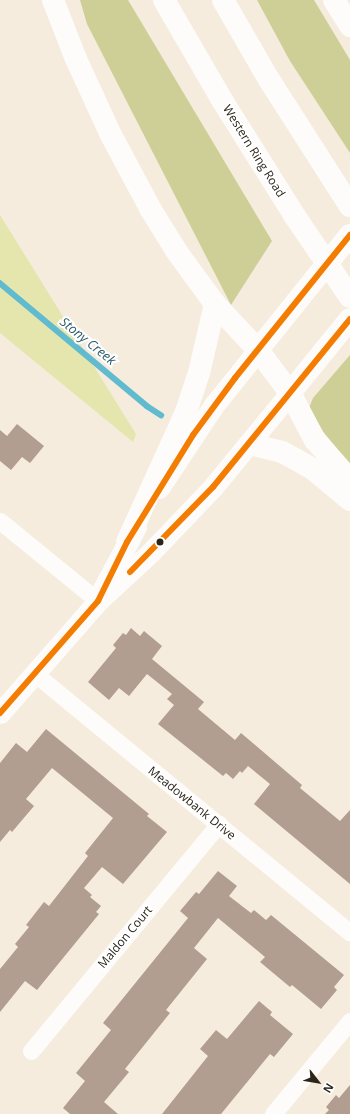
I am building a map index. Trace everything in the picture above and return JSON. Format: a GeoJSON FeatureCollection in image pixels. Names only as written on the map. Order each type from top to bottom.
{"type":"FeatureCollection","features":[{"type":"Feature","properties":{"kind":"main road"},"geometry":{"type":"LineString","coordinates":[[53,0],[76,59],[111,135],[151,210],[177,252],[215,304],[258,350],[290,393],[315,440],[350,480]]}},
{"type":"Feature","properties":{"kind":"main road","name":"Western Ring Road"},"geometry":{"type":"LineString","coordinates":[[164,0],[222,100],[294,215],[350,297]]}},
{"type":"Feature","properties":{"kind":"main road"},"geometry":{"type":"LineString","coordinates":[[223,0],[268,78],[350,206]]}},
{"type":"Feature","properties":{"kind":"main road"},"geometry":{"type":"LineString","coordinates":[[334,0],[350,26]]}},
{"type":"Feature","properties":{"kind":"main road"},"geometry":{"type":"LineString","coordinates":[[258,350],[350,235]]}},
{"type":"Feature","properties":{"kind":"main road"},"geometry":{"type":"LineString","coordinates":[[127,542],[186,412],[199,373],[215,304]]}},
{"type":"Feature","properties":{"kind":"main road"},"geometry":{"type":"LineString","coordinates":[[290,393],[350,318]]}},
{"type":"Feature","properties":{"kind":"main road"},"geometry":{"type":"LineString","coordinates":[[250,444],[282,452],[298,460],[314,470],[350,500]]}},
{"type":"Feature","properties":{"kind":"street"},"geometry":{"type":"LineString","coordinates":[[98,601],[127,542],[193,436],[214,405],[258,350]]}},
{"type":"Feature","properties":{"kind":"street"},"geometry":{"type":"LineString","coordinates":[[0,713],[98,601],[182,521],[250,444],[290,393]]}},
{"type":"Feature","properties":{"kind":"street"},"geometry":{"type":"LineString","coordinates":[[0,521],[98,601]]}},
{"type":"Feature","properties":{"kind":"street","name":"Meadowbank Drive"},"geometry":{"type":"LineString","coordinates":[[34,673],[350,933]]}},
{"type":"Feature","properties":{"kind":"street","name":"Maldon Court"},"geometry":{"type":"LineString","coordinates":[[31,1051],[219,824]]}},
{"type":"Feature","properties":{"kind":"street"},"geometry":{"type":"LineString","coordinates":[[273,1114],[350,1021]]}},
{"type":"Feature","properties":{"kind":"green space"},"geometry":{"type":"Polygon","coordinates":[[[80,0],[128,0],[272,241],[231,305],[87,24],[80,0]]]}},
{"type":"Feature","properties":{"kind":"green space"},"geometry":{"type":"Polygon","coordinates":[[[257,0],[314,0],[350,60],[350,153],[290,61],[257,0]]]}},
{"type":"Feature","properties":{"kind":"green space"},"geometry":{"type":"Polygon","coordinates":[[[0,215],[136,434],[133,442],[0,333],[0,215]]]}},
{"type":"Feature","properties":{"kind":"green space"},"geometry":{"type":"Polygon","coordinates":[[[350,355],[350,465],[321,429],[309,408],[313,398],[350,355]]]}},
{"type":"Feature","properties":{"kind":"building"},"geometry":{"type":"Polygon","coordinates":[[[17,424],[44,446],[30,463],[22,457],[11,470],[0,461],[0,430],[7,436],[17,424]]]}},
{"type":"Feature","properties":{"kind":"building"},"geometry":{"type":"Polygon","coordinates":[[[131,628],[140,636],[144,631],[162,646],[152,659],[204,702],[198,709],[235,740],[241,733],[302,785],[300,788],[340,821],[350,810],[350,884],[254,804],[270,784],[248,766],[242,773],[240,771],[233,779],[226,773],[223,776],[158,724],[174,705],[167,699],[172,694],[147,674],[129,696],[119,688],[109,700],[88,682],[116,648],[113,645],[123,633],[126,635],[131,628]]]}},
{"type":"Feature","properties":{"kind":"building"},"geometry":{"type":"Polygon","coordinates":[[[46,729],[149,814],[147,816],[167,832],[123,884],[102,867],[84,888],[92,895],[90,897],[101,906],[96,912],[99,914],[37,990],[25,981],[0,1012],[0,969],[18,947],[15,944],[29,927],[26,925],[44,902],[49,906],[88,856],[85,853],[113,818],[52,768],[26,799],[34,806],[12,832],[10,830],[0,842],[0,763],[16,743],[27,752],[46,729]]]}},
{"type":"Feature","properties":{"kind":"building"},"geometry":{"type":"Polygon","coordinates":[[[218,871],[237,886],[229,896],[251,913],[254,910],[266,920],[271,915],[344,975],[334,987],[337,990],[321,1009],[292,985],[290,987],[260,962],[265,957],[218,918],[194,948],[207,959],[166,1010],[170,1013],[125,1069],[129,1072],[104,1102],[118,1114],[70,1114],[63,1108],[85,1081],[76,1073],[111,1030],[103,1023],[188,918],[180,911],[196,892],[199,894],[218,871]]]}},
{"type":"Feature","properties":{"kind":"building"},"geometry":{"type":"Polygon","coordinates":[[[259,1001],[272,1012],[270,1015],[293,1034],[274,1057],[270,1054],[221,1114],[162,1114],[208,1056],[200,1049],[216,1030],[227,1039],[259,1001]]]}},
{"type":"Feature","properties":{"kind":"building"},"geometry":{"type":"Polygon","coordinates":[[[350,1085],[350,1114],[325,1114],[329,1110],[326,1107],[336,1095],[339,1098],[350,1085]]]}},
{"type":"Feature","properties":{"kind":"waterway","name":"Stony Creek"},"geometry":{"type":"LineString","coordinates":[[0,283],[147,406],[161,415]]}},
{"type":"Feature","properties":{"kind":"transit line"},"geometry":{"type":"LineString","coordinates":[[0,713],[98,601],[127,542],[193,435],[235,378],[350,235]]}},
{"type":"Feature","properties":{"kind":"transit line"},"geometry":{"type":"LineString","coordinates":[[130,572],[213,487],[350,319]]}}]}
